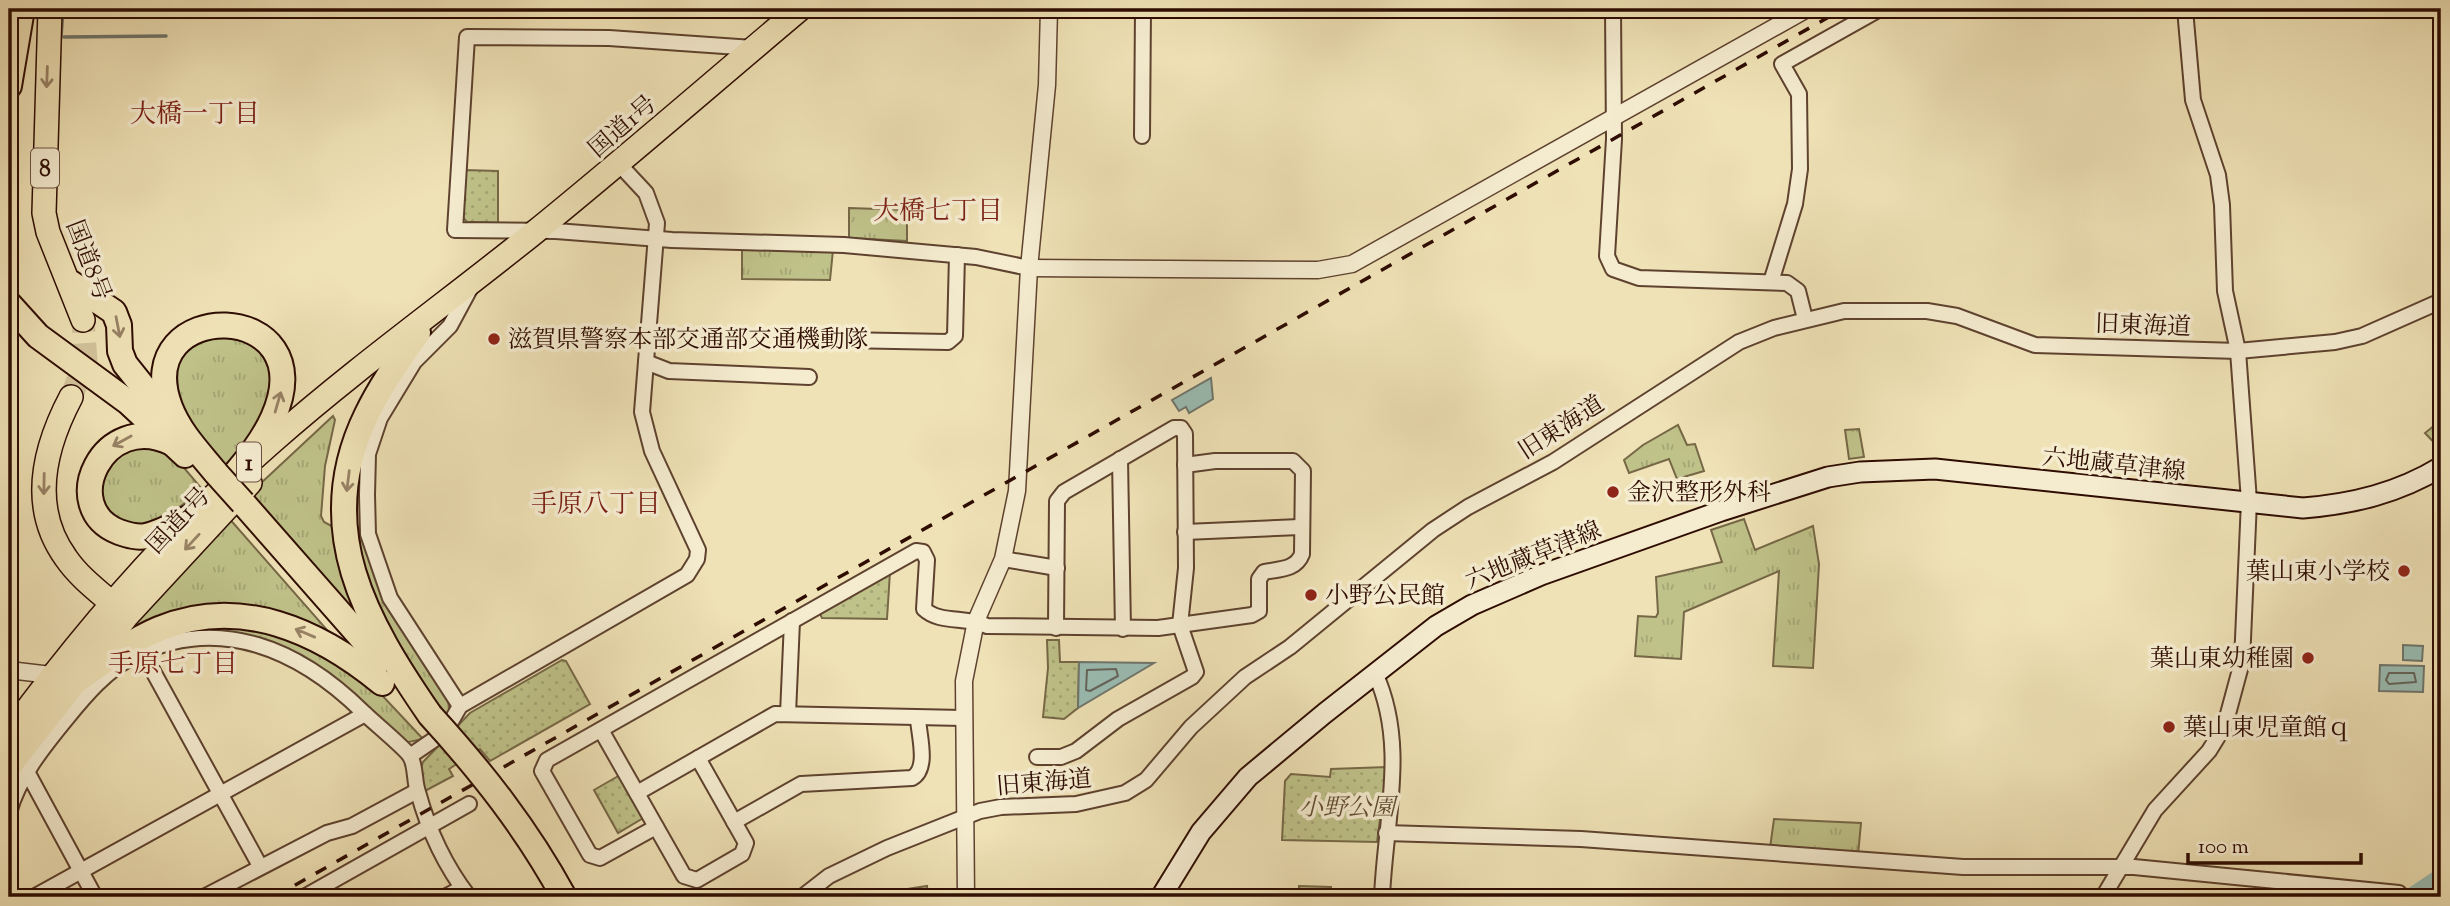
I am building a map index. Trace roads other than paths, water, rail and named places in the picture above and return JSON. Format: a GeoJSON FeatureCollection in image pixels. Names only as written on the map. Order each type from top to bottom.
{"type":"FeatureCollection","features":[{"type":"Feature","properties":{"kind":"highway"},"geometry":{"type":"LineString","coordinates":[[9,86],[22,9]]}},
{"type":"Feature","properties":{"kind":"highway","name":"国道8号"},"geometry":{"type":"LineString","coordinates":[[50,9],[44,213],[48,232],[71,283],[83,320]]}},
{"type":"Feature","properties":{"kind":"highway","name":"国道1号"},"geometry":{"type":"LineString","coordinates":[[9,734],[60,681],[120,609],[195,514],[218,478],[476,280],[619,164],[800,9]]}},
{"type":"Feature","properties":{"kind":"highway","name":"国道1号"},"geometry":{"type":"LineString","coordinates":[[120,609],[243,489],[476,280]]}},
{"type":"Feature","properties":{"kind":"highway"},"geometry":{"type":"LineString","coordinates":[[71,283],[114,312],[119,325],[120,351],[125,364],[187,448]]}},
{"type":"Feature","properties":{"kind":"highway"},"geometry":{"type":"LineString","coordinates":[[9,304],[38,336],[187,448],[218,478],[237,507],[382,683]]}},
{"type":"Feature","properties":{"kind":"highway"},"geometry":{"type":"LineString","coordinates":[[187,448],[166,394],[167,367],[172,353],[181,341],[205,326],[233,324],[256,333],[274,354],[281,391],[264,436],[218,478]]}},
{"type":"Feature","properties":{"kind":"highway"},"geometry":{"type":"LineString","coordinates":[[418,333],[379,392],[357,440],[346,490],[346,538],[356,587],[366,612],[425,719],[526,854],[550,897]]}},
{"type":"Feature","properties":{"kind":"highway"},"geometry":{"type":"LineString","coordinates":[[71,397],[54,428],[45,457],[43,488],[46,513],[66,559],[120,609]]}},
{"type":"Feature","properties":{"kind":"highway"},"geometry":{"type":"LineString","coordinates":[[187,448],[158,437],[132,435],[121,440],[107,450],[94,469],[90,496],[103,521],[129,535],[143,537],[156,533],[195,514]]}},
{"type":"Feature","properties":{"kind":"highway"},"geometry":{"type":"LineString","coordinates":[[237,507],[425,719],[506,804],[537,847],[564,897]]}},
{"type":"Feature","properties":{"kind":"highway"},"geometry":{"type":"LineString","coordinates":[[60,681],[160,629],[195,619],[232,616],[268,621],[302,632],[343,653],[425,719]]}},
{"type":"Feature","properties":{"kind":"highway","name":"国道1号"},"geometry":{"type":"LineString","coordinates":[[18,765],[60,681]]}},
{"type":"Feature","properties":{"kind":"main road","name":"六地蔵草津線"},"geometry":{"type":"LineString","coordinates":[[1161,897],[1201,832],[1248,777],[1436,626],[1509,588],[1721,511],[1828,477],[1874,471],[1935,469],[2303,508],[2349,504],[2382,495],[2441,467]]}},
{"type":"Feature","properties":{"kind":"street"},"geometry":{"type":"LineString","coordinates":[[966,897],[964,681],[976,621],[1003,559],[1017,491],[1029,268],[1047,85],[1049,9]]}},
{"type":"Feature","properties":{"kind":"street"},"geometry":{"type":"LineString","coordinates":[[1142,136],[1143,9]]}},
{"type":"Feature","properties":{"kind":"street"},"geometry":{"type":"LineString","coordinates":[[1613,9],[1613,118],[1607,256],[1613,269],[1639,278],[1787,283],[1798,291],[1805,318]]}},
{"type":"Feature","properties":{"kind":"street"},"geometry":{"type":"LineString","coordinates":[[753,48],[609,38],[467,37],[455,230],[844,245],[957,255],[1029,268],[1318,270],[1352,264],[1807,9]]}},
{"type":"Feature","properties":{"kind":"street"},"geometry":{"type":"LineString","coordinates":[[1771,282],[1796,204],[1800,169],[1800,94],[1782,64],[1880,9]]}},
{"type":"Feature","properties":{"kind":"street"},"geometry":{"type":"LineString","coordinates":[[2103,897],[2123,868],[2155,810],[2209,751],[2225,724],[2236,695],[2242,662],[2249,501],[2238,351],[2225,291],[2222,205],[2218,175],[2193,100],[2185,9]]}},
{"type":"Feature","properties":{"kind":"street"},"geometry":{"type":"LineString","coordinates":[[410,756],[446,733],[460,706],[687,575],[697,559],[696,542],[646,435],[642,412],[657,237],[653,205],[619,164]]}},
{"type":"Feature","properties":{"kind":"street"},"geometry":{"type":"LineString","coordinates":[[842,340],[948,342],[955,336],[957,255]]}},
{"type":"Feature","properties":{"kind":"street"},"geometry":{"type":"LineString","coordinates":[[460,706],[390,598],[368,534],[368,454],[380,418],[414,362],[450,326],[476,280]]}},
{"type":"Feature","properties":{"kind":"street","name":"旧東海道"},"geometry":{"type":"LineString","coordinates":[[802,897],[829,876],[887,848],[967,817],[1001,807],[1097,801],[1125,793],[1146,780],[1191,727],[1245,677],[1299,640],[1433,530],[1468,507],[1553,462],[1739,342],[1805,318],[1844,312],[1927,311],[1957,316],[2035,345],[2238,351],[2353,338],[2441,301]]}},
{"type":"Feature","properties":{"kind":"street"},"geometry":{"type":"LineString","coordinates":[[646,362],[669,371],[810,377]]}},
{"type":"Feature","properties":{"kind":"street"},"geometry":{"type":"LineString","coordinates":[[1037,757],[1061,757],[1076,751],[1118,719],[1192,677],[1195,664],[1180,625],[1186,568],[1185,434],[1181,428],[1174,428],[1120,459],[1064,492],[1057,501],[1056,628]]}},
{"type":"Feature","properties":{"kind":"street"},"geometry":{"type":"LineString","coordinates":[[1120,459],[1124,629]]}},
{"type":"Feature","properties":{"kind":"street"},"geometry":{"type":"LineString","coordinates":[[656,827],[600,858],[590,855],[542,771],[547,761],[916,551],[923,552],[927,560],[924,609],[933,617],[976,621],[987,626],[1124,629],[1180,625],[1252,615],[1259,611],[1259,579],[1264,572],[1294,566],[1302,554],[1300,527],[1303,471],[1299,464],[1293,461],[1215,461],[1185,465]]}},
{"type":"Feature","properties":{"kind":"street"},"geometry":{"type":"LineString","coordinates":[[1185,532],[1300,527]]}},
{"type":"Feature","properties":{"kind":"street"},"geometry":{"type":"LineString","coordinates":[[1003,559],[1058,568]]}},
{"type":"Feature","properties":{"kind":"street"},"geometry":{"type":"LineString","coordinates":[[788,714],[792,621]]}},
{"type":"Feature","properties":{"kind":"street"},"geometry":{"type":"LineString","coordinates":[[9,813],[18,765],[48,740],[89,692],[131,658],[177,641],[215,638],[254,642],[312,668],[410,756],[417,791],[430,826],[465,893],[445,897]]}},
{"type":"Feature","properties":{"kind":"street"},"geometry":{"type":"LineString","coordinates":[[143,653],[260,866]]}},
{"type":"Feature","properties":{"kind":"street"},"geometry":{"type":"LineString","coordinates":[[9,670],[60,681]]}},
{"type":"Feature","properties":{"kind":"street"},"geometry":{"type":"LineString","coordinates":[[1376,673],[1390,708],[1395,747],[1382,897]]}},
{"type":"Feature","properties":{"kind":"street"},"geometry":{"type":"LineString","coordinates":[[34,897],[365,714]]}},
{"type":"Feature","properties":{"kind":"street"},"geometry":{"type":"LineString","coordinates":[[637,793],[775,714],[963,718]]}},
{"type":"Feature","properties":{"kind":"street"},"geometry":{"type":"LineString","coordinates":[[734,822],[801,784],[912,778],[918,775],[921,768],[918,719]]}},
{"type":"Feature","properties":{"kind":"street"},"geometry":{"type":"LineString","coordinates":[[601,730],[684,876],[697,880],[742,854],[746,843],[698,758]]}},
{"type":"Feature","properties":{"kind":"street"},"geometry":{"type":"LineString","coordinates":[[18,765],[95,897]]}},
{"type":"Feature","properties":{"kind":"street"},"geometry":{"type":"LineString","coordinates":[[204,897],[260,866],[327,833],[352,826],[417,791]]}},
{"type":"Feature","properties":{"kind":"street"},"geometry":{"type":"LineString","coordinates":[[304,897],[469,804]]}},
{"type":"Feature","properties":{"kind":"street"},"geometry":{"type":"LineString","coordinates":[[1386,833],[1581,839],[1950,867],[2123,868],[2399,893]]}},
{"type":"Feature","properties":{"kind":"water"},"geometry":{"type":"Polygon","coordinates":[[[1211,378],[1213,399],[1189,413],[1186,407],[1179,411],[1172,400],[1211,378]]]}},
{"type":"Feature","properties":{"kind":"water"},"geometry":{"type":"Polygon","coordinates":[[[2403,645],[2423,646],[2422,661],[2403,660],[2403,645]]]}},
{"type":"Feature","properties":{"kind":"water"},"geometry":{"type":"Polygon","coordinates":[[[1079,662],[1154,663],[1078,708],[1079,662]]]}},
{"type":"Feature","properties":{"kind":"water"},"geometry":{"type":"Polygon","coordinates":[[[2380,665],[2424,666],[2423,692],[2379,691],[2380,665]]]}},
{"type":"Feature","properties":{"kind":"waterway"},"geometry":{"type":"LineString","coordinates":[[61,37],[63,9]]}},
{"type":"Feature","properties":{"kind":"waterway"},"geometry":{"type":"LineString","coordinates":[[64,37],[166,36]]}},
{"type":"Feature","properties":{"kind":"waterway"},"geometry":{"type":"LineString","coordinates":[[2414,897],[2441,879]]}},
{"type":"Feature","properties":{"kind":"tunnel"},"geometry":{"type":"LineString","coordinates":[[71,397],[86,361],[83,320]]}},
{"type":"Feature","properties":{"kind":"railway"},"geometry":{"type":"LineString","coordinates":[[274,897],[1843,9]]}},
{"type":"Feature","properties":{"kind":"place","name":"滋賀県警察本部交通部交通機動隊"},"geometry":{"type":"Point","coordinates":[494,339]}},
{"type":"Feature","properties":{"kind":"place","name":"金沢整形外科"},"geometry":{"type":"Point","coordinates":[1613,492]}},
{"type":"Feature","properties":{"kind":"place","name":"葉山東小学校"},"geometry":{"type":"Point","coordinates":[2404,571]}},
{"type":"Feature","properties":{"kind":"place","name":"小野公民館"},"geometry":{"type":"Point","coordinates":[1311,595]}},
{"type":"Feature","properties":{"kind":"place","name":"葉山東幼稚園"},"geometry":{"type":"Point","coordinates":[2308,658]}},
{"type":"Feature","properties":{"kind":"place","name":"葉山東児童館ｑ"},"geometry":{"type":"Point","coordinates":[2169,727]}},
{"type":"Feature","properties":{"kind":"district","name":"大橋一丁目"},"geometry":{"type":"Point","coordinates":[195,113]}},
{"type":"Feature","properties":{"kind":"district","name":"大橋七丁目"},"geometry":{"type":"Point","coordinates":[938,210]}},
{"type":"Feature","properties":{"kind":"district","name":"手原八丁目"},"geometry":{"type":"Point","coordinates":[596,503]}},
{"type":"Feature","properties":{"kind":"district","name":"手原七丁目"},"geometry":{"type":"Point","coordinates":[173,663]}},
{"type":"Feature","properties":{"kind":"park label","name":"小野公園"},"geometry":{"type":"Point","coordinates":[1347,807]}}]}
